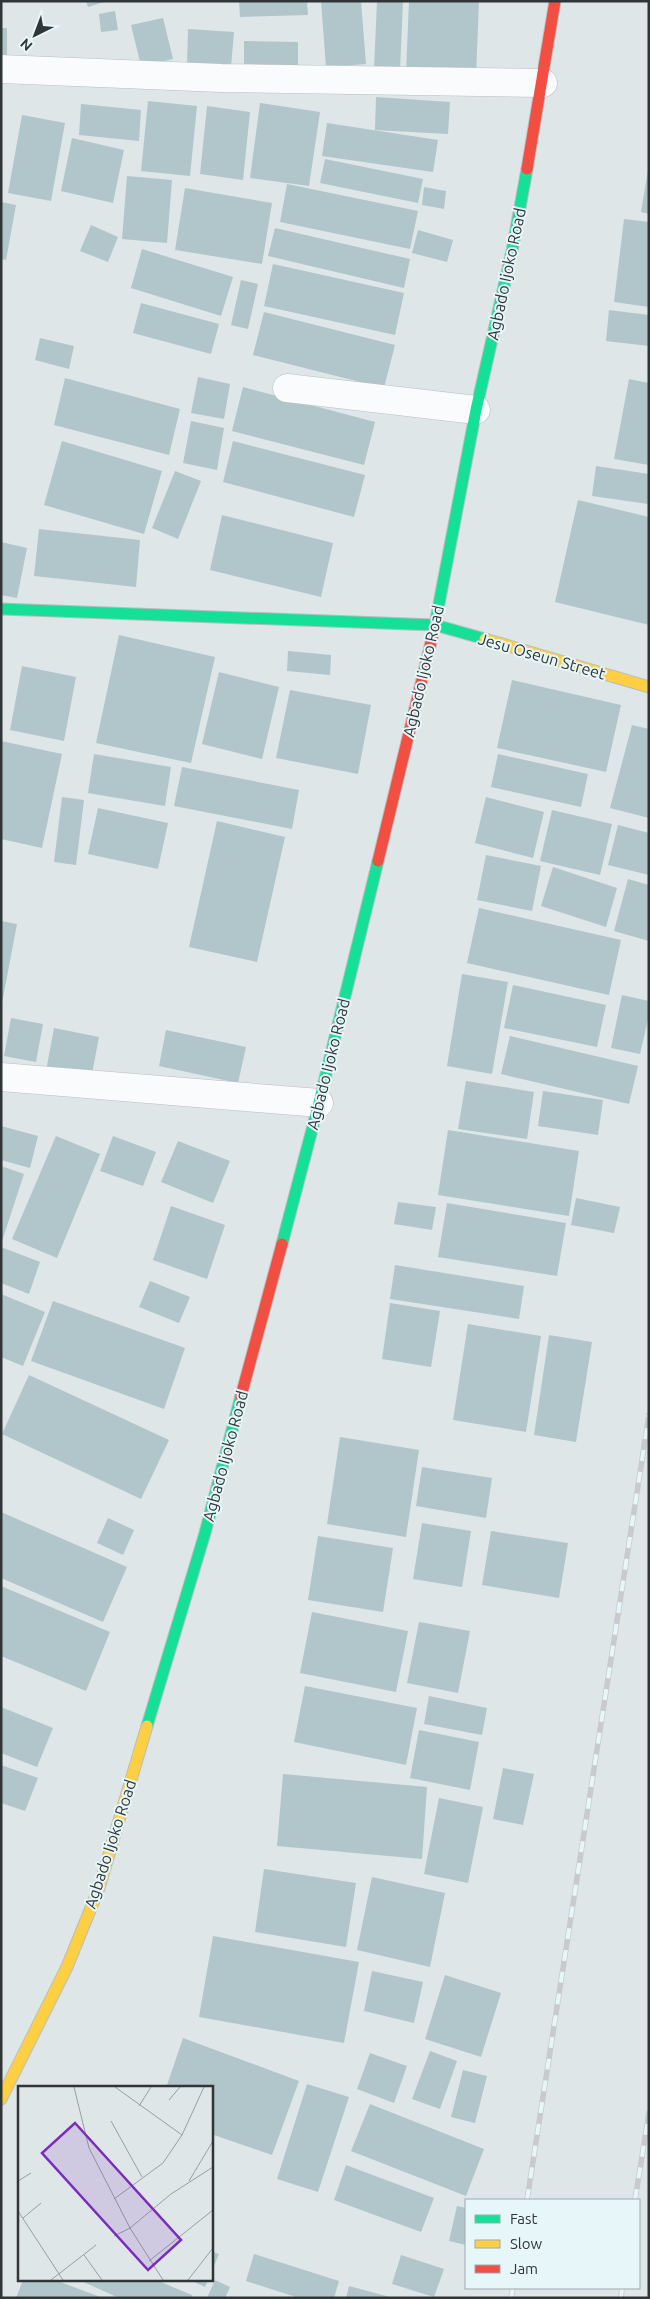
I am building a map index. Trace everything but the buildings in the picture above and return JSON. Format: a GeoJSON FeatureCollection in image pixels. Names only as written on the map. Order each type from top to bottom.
{"type":"FeatureCollection","features":[{"type":"Feature","properties":{"kind":"street","name":"Agbado Ijoko Road"},"geometry":{"type":"LineString","coordinates":[[1,2099],[63,1975],[99,1888],[205,1533],[318,1103],[435,625],[476,410],[512,251],[543,84],[555,1]]}},
{"type":"Feature","properties":{"kind":"street"},"geometry":{"type":"LineString","coordinates":[[1,69],[221,78],[543,84]]}},
{"type":"Feature","properties":{"kind":"street"},"geometry":{"type":"LineString","coordinates":[[287,388],[476,410]]}},
{"type":"Feature","properties":{"kind":"street","name":"Jesu Oseun Street"},"geometry":{"type":"LineString","coordinates":[[1,609],[435,625],[649,687]]}},
{"type":"Feature","properties":{"kind":"street"},"geometry":{"type":"LineString","coordinates":[[1,1078],[318,1103]]}},
{"type":"Feature","properties":{"kind":"railway"},"geometry":{"type":"LineString","coordinates":[[527,2199],[649,1415]]}},
{"type":"Feature","properties":{"kind":"railway"},"geometry":{"type":"LineString","coordinates":[[635,2199],[649,2113]]}},
{"type":"Feature","properties":{"kind":"railway"},"geometry":{"type":"LineString","coordinates":[[511,2298],[513,2289]]}},
{"type":"Feature","properties":{"kind":"railway"},"geometry":{"type":"LineString","coordinates":[[621,2298],[622,2289]]}},
{"type":"Feature","properties":{"kind":"traffic: fast"},"geometry":{"type":"LineString","coordinates":[[434,630],[476,410],[512,251],[527,169]]}},
{"type":"Feature","properties":{"kind":"traffic: fast"},"geometry":{"type":"LineString","coordinates":[[1,609],[435,625],[485,639]]}},
{"type":"Feature","properties":{"kind":"traffic: fast"},"geometry":{"type":"LineString","coordinates":[[282,1244],[319,1103],[378,861]]}},
{"type":"Feature","properties":{"kind":"traffic: fast"},"geometry":{"type":"LineString","coordinates":[[147,1726],[205,1533],[241,1396]]}},
{"type":"Feature","properties":{"kind":"traffic: slow"},"geometry":{"type":"LineString","coordinates":[[485,639],[649,687]]}},
{"type":"Feature","properties":{"kind":"traffic: slow"},"geometry":{"type":"LineString","coordinates":[[1,2099],[67,1967],[99,1888],[147,1726]]}},
{"type":"Feature","properties":{"kind":"traffic: jam"},"geometry":{"type":"LineString","coordinates":[[527,169],[555,1]]}},
{"type":"Feature","properties":{"kind":"traffic: jam"},"geometry":{"type":"LineString","coordinates":[[378,861],[434,630]]}},
{"type":"Feature","properties":{"kind":"traffic: jam"},"geometry":{"type":"LineString","coordinates":[[241,1396],[282,1244]]}}]}
